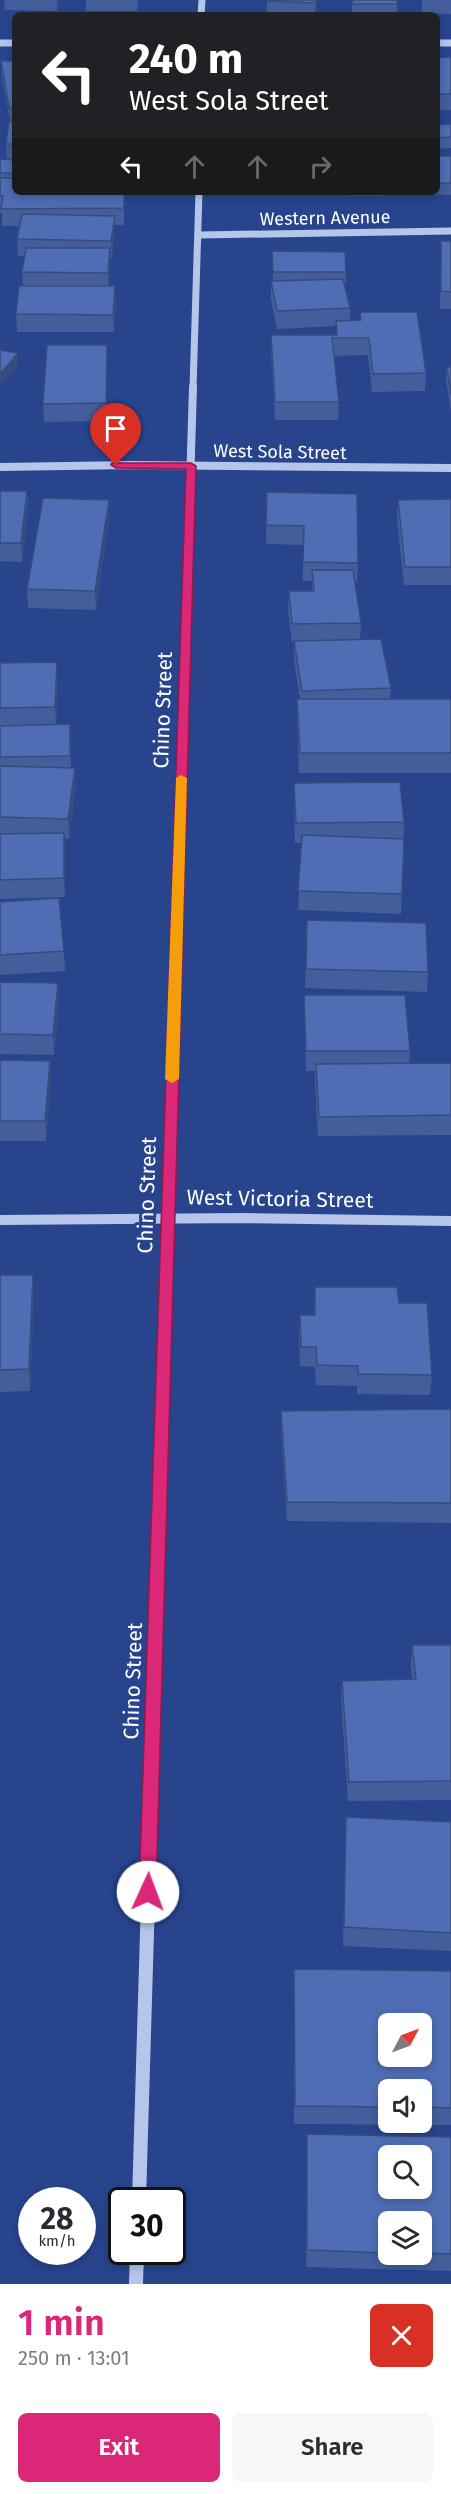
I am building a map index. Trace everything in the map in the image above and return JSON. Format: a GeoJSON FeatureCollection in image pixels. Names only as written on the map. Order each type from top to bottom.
{"type":"FeatureCollection","features":[{"type":"Feature","properties":{"kind":"street","name":"Chino Street"},"geometry":{"type":"LineString","coordinates":[[139,2187],[199,195]]}},
{"type":"Feature","properties":{"kind":"street","name":"Western Avenue"},"geometry":{"type":"LineString","coordinates":[[198,235],[451,231]]}},
{"type":"Feature","properties":{"kind":"street","name":"West Sola Street"},"geometry":{"type":"LineString","coordinates":[[0,467],[451,468]]}},
{"type":"Feature","properties":{"kind":"street","name":"West Victoria Street"},"geometry":{"type":"LineString","coordinates":[[0,1220],[167,1218],[451,1221]]}},
{"type":"Feature","properties":{"kind":"street"},"geometry":{"type":"LineString","coordinates":[[136,2284],[137,2265]]}},
{"type":"Feature","properties":{"kind":"building"},"geometry":{"type":"Polygon","coordinates":[[[267,0],[316,0],[315,3],[267,0]]]}},
{"type":"Feature","properties":{"kind":"building"},"geometry":{"type":"Polygon","coordinates":[[[353,0],[397,0],[397,4],[352,4],[353,0]]]}},
{"type":"Feature","properties":{"kind":"building"},"geometry":{"type":"Polygon","coordinates":[[[451,57],[451,94],[440,94],[440,58],[451,57]]]}},
{"type":"Feature","properties":{"kind":"building"},"geometry":{"type":"Polygon","coordinates":[[[1,61],[12,61],[12,108],[9,108],[1,61]]]}},
{"type":"Feature","properties":{"kind":"building"},"geometry":{"type":"Polygon","coordinates":[[[9,121],[12,121],[12,144],[6,144],[9,121]]]}},
{"type":"Feature","properties":{"kind":"building"},"geometry":{"type":"Polygon","coordinates":[[[451,124],[451,137],[440,138],[440,125],[451,124]]]}},
{"type":"Feature","properties":{"kind":"building"},"geometry":{"type":"Polygon","coordinates":[[[440,156],[451,156],[451,183],[440,183],[440,156]]]}},
{"type":"Feature","properties":{"kind":"building"},"geometry":{"type":"Polygon","coordinates":[[[0,159],[12,160],[12,173],[0,173],[0,159]]]}},
{"type":"Feature","properties":{"kind":"building"},"geometry":{"type":"Polygon","coordinates":[[[0,178],[12,178],[12,195],[124,195],[124,208],[1,209],[3,196],[0,196],[0,178]]]}},
{"type":"Feature","properties":{"kind":"building"},"geometry":{"type":"Polygon","coordinates":[[[22,214],[115,216],[111,241],[17,239],[22,214]]]}},
{"type":"Feature","properties":{"kind":"building"},"geometry":{"type":"Polygon","coordinates":[[[441,241],[451,241],[451,292],[441,291],[441,241]]]}},
{"type":"Feature","properties":{"kind":"building"},"geometry":{"type":"Polygon","coordinates":[[[26,248],[110,248],[108,273],[22,272],[26,248]]]}},
{"type":"Feature","properties":{"kind":"building"},"geometry":{"type":"Polygon","coordinates":[[[272,251],[345,252],[346,272],[273,272],[272,251]]]}},
{"type":"Feature","properties":{"kind":"building"},"geometry":{"type":"Polygon","coordinates":[[[343,279],[350,308],[277,311],[271,281],[343,279]]]}},
{"type":"Feature","properties":{"kind":"building"},"geometry":{"type":"Polygon","coordinates":[[[19,286],[115,286],[113,315],[16,314],[19,286]]]}},
{"type":"Feature","properties":{"kind":"building"},"geometry":{"type":"Polygon","coordinates":[[[360,312],[417,312],[426,373],[373,374],[369,338],[332,338],[339,402],[275,402],[271,335],[337,335],[336,321],[361,320],[360,312]]]}},
{"type":"Feature","properties":{"kind":"building"},"geometry":{"type":"Polygon","coordinates":[[[47,345],[107,345],[106,403],[43,404],[47,345]]]}},
{"type":"Feature","properties":{"kind":"building"},"geometry":{"type":"Polygon","coordinates":[[[0,350],[18,353],[0,374],[0,350]]]}},
{"type":"Feature","properties":{"kind":"building"},"geometry":{"type":"Polygon","coordinates":[[[447,367],[451,367],[451,395],[447,367]]]}},
{"type":"Feature","properties":{"kind":"building"},"geometry":{"type":"Polygon","coordinates":[[[0,491],[27,491],[21,543],[0,543],[0,491]]]}},
{"type":"Feature","properties":{"kind":"building"},"geometry":{"type":"Polygon","coordinates":[[[267,492],[357,494],[358,563],[303,562],[304,526],[266,525],[267,492]]]}},
{"type":"Feature","properties":{"kind":"building"},"geometry":{"type":"Polygon","coordinates":[[[43,498],[109,500],[95,591],[27,589],[43,498]]]}},
{"type":"Feature","properties":{"kind":"building"},"geometry":{"type":"Polygon","coordinates":[[[451,499],[451,567],[405,567],[398,500],[451,499]]]}},
{"type":"Feature","properties":{"kind":"building"},"geometry":{"type":"Polygon","coordinates":[[[312,570],[353,570],[361,623],[292,624],[289,591],[314,591],[312,570]]]}},
{"type":"Feature","properties":{"kind":"building"},"geometry":{"type":"Polygon","coordinates":[[[381,639],[391,688],[302,691],[294,641],[381,639]]]}},
{"type":"Feature","properties":{"kind":"building"},"geometry":{"type":"Polygon","coordinates":[[[57,662],[55,707],[0,708],[0,663],[57,662]]]}},
{"type":"Feature","properties":{"kind":"building"},"geometry":{"type":"Polygon","coordinates":[[[297,699],[451,699],[451,753],[300,753],[297,699]]]}},
{"type":"Feature","properties":{"kind":"building"},"geometry":{"type":"Polygon","coordinates":[[[70,724],[70,756],[0,757],[0,726],[70,724]]]}},
{"type":"Feature","properties":{"kind":"building"},"geometry":{"type":"Polygon","coordinates":[[[0,766],[75,768],[68,819],[0,817],[0,766]]]}},
{"type":"Feature","properties":{"kind":"building"},"geometry":{"type":"Polygon","coordinates":[[[400,782],[404,822],[296,823],[294,783],[400,782]]]}},
{"type":"Feature","properties":{"kind":"building"},"geometry":{"type":"Polygon","coordinates":[[[64,833],[64,878],[0,880],[0,834],[64,833]]]}},
{"type":"Feature","properties":{"kind":"building"},"geometry":{"type":"Polygon","coordinates":[[[302,835],[404,839],[402,894],[298,891],[302,835]]]}},
{"type":"Feature","properties":{"kind":"building"},"geometry":{"type":"Polygon","coordinates":[[[59,898],[64,951],[0,955],[0,902],[59,898]]]}},
{"type":"Feature","properties":{"kind":"building"},"geometry":{"type":"Polygon","coordinates":[[[307,920],[426,923],[428,972],[306,969],[307,920]]]}},
{"type":"Feature","properties":{"kind":"building"},"geometry":{"type":"Polygon","coordinates":[[[0,982],[58,983],[53,1035],[0,1034],[0,982]]]}},
{"type":"Feature","properties":{"kind":"building"},"geometry":{"type":"Polygon","coordinates":[[[304,995],[405,995],[410,1051],[306,1051],[304,995]]]}},
{"type":"Feature","properties":{"kind":"building"},"geometry":{"type":"Polygon","coordinates":[[[0,1060],[50,1061],[45,1121],[0,1121],[0,1060]]]}},
{"type":"Feature","properties":{"kind":"building"},"geometry":{"type":"Polygon","coordinates":[[[451,1063],[451,1115],[319,1117],[316,1064],[451,1063]]]}},
{"type":"Feature","properties":{"kind":"building"},"geometry":{"type":"Polygon","coordinates":[[[0,1275],[33,1275],[29,1369],[0,1370],[0,1275]]]}},
{"type":"Feature","properties":{"kind":"building"},"geometry":{"type":"Polygon","coordinates":[[[315,1287],[397,1287],[399,1303],[427,1303],[432,1375],[358,1374],[358,1366],[317,1365],[316,1347],[301,1347],[300,1315],[315,1315],[315,1287]]]}},
{"type":"Feature","properties":{"kind":"building"},"geometry":{"type":"Polygon","coordinates":[[[451,1409],[451,1503],[287,1502],[281,1411],[451,1409]]]}},
{"type":"Feature","properties":{"kind":"building"},"geometry":{"type":"Polygon","coordinates":[[[412,1645],[451,1645],[451,1781],[349,1782],[342,1681],[416,1679],[412,1645]]]}},
{"type":"Feature","properties":{"kind":"building"},"geometry":{"type":"Polygon","coordinates":[[[346,1817],[451,1822],[451,1933],[344,1927],[346,1817]]]}},
{"type":"Feature","properties":{"kind":"building"},"geometry":{"type":"Polygon","coordinates":[[[294,1969],[451,1971],[451,2108],[432,2107],[432,2079],[378,2079],[378,2107],[295,2106],[294,1969]]]}},
{"type":"Feature","properties":{"kind":"building"},"geometry":{"type":"Polygon","coordinates":[[[307,2134],[451,2137],[451,2254],[432,2253],[432,2211],[378,2211],[378,2253],[307,2250],[307,2134]]]}},
{"type":"Feature","properties":{"kind":"slow traffic"},"geometry":{"type":"LineString","coordinates":[[172,1079],[181,778]]}},
{"type":"Feature","properties":{"kind":"route"},"geometry":{"type":"LineString","coordinates":[[116,465],[191,466],[148,1892]]}}]}
